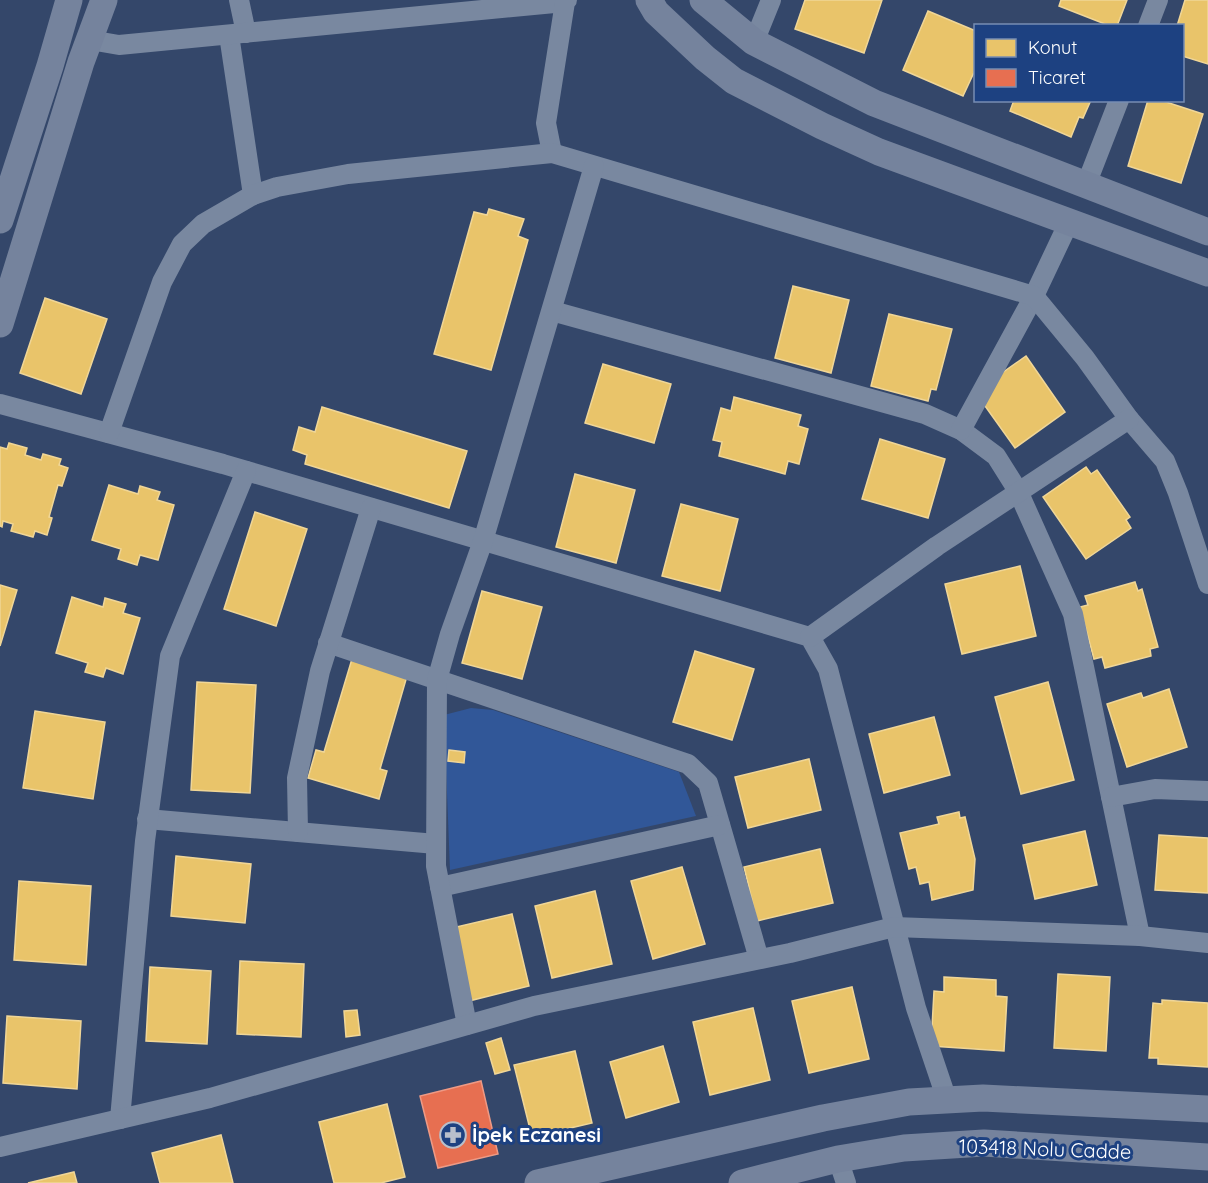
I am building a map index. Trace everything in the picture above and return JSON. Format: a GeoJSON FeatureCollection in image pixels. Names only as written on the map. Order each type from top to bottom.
{"type":"FeatureCollection","features":[{"type":"Feature","properties":{"kind":"main road"},"geometry":{"type":"LineString","coordinates":[[0,220],[47,77],[69,0]]}},
{"type":"Feature","properties":{"kind":"main road"},"geometry":{"type":"LineString","coordinates":[[0,324],[104,0]]}},
{"type":"Feature","properties":{"kind":"main road"},"geometry":{"type":"LineString","coordinates":[[649,0],[656,12],[705,58],[734,81],[822,126],[879,152],[1208,273]]}},
{"type":"Feature","properties":{"kind":"main road"},"geometry":{"type":"LineString","coordinates":[[703,0],[754,42],[874,103],[1208,232]]}},
{"type":"Feature","properties":{"kind":"main road"},"geometry":{"type":"LineString","coordinates":[[538,1183],[823,1118],[909,1102],[983,1098],[1208,1109]]}},
{"type":"Feature","properties":{"kind":"main road","name":"103418 Nolu Cadde"},"geometry":{"type":"LineString","coordinates":[[742,1183],[842,1171],[904,1148],[984,1143],[1208,1157]]}},
{"type":"Feature","properties":{"kind":"street"},"geometry":{"type":"LineString","coordinates":[[238,0],[238,34],[253,195]]}},
{"type":"Feature","properties":{"kind":"street"},"geometry":{"type":"LineString","coordinates":[[754,42],[771,0]]}},
{"type":"Feature","properties":{"kind":"street"},"geometry":{"type":"LineString","coordinates":[[1149,24],[1158,0]]}},
{"type":"Feature","properties":{"kind":"street"},"geometry":{"type":"LineString","coordinates":[[90,40],[119,45],[238,34],[415,8],[566,1],[546,123],[552,153]]}},
{"type":"Feature","properties":{"kind":"street"},"geometry":{"type":"LineString","coordinates":[[1086,185],[1118,102]]}},
{"type":"Feature","properties":{"kind":"street"},"geometry":{"type":"LineString","coordinates":[[109,434],[162,282],[182,244],[203,224],[253,195],[277,187],[348,174],[552,153],[1034,296],[1085,358],[1129,419],[1165,461],[1208,584]]}},
{"type":"Feature","properties":{"kind":"street"},"geometry":{"type":"LineString","coordinates":[[467,1025],[436,866],[437,680],[450,634],[483,541],[594,166]]}},
{"type":"Feature","properties":{"kind":"street"},"geometry":{"type":"LineString","coordinates":[[961,430],[1034,296],[1069,222]]}},
{"type":"Feature","properties":{"kind":"street"},"geometry":{"type":"LineString","coordinates":[[552,311],[925,414],[961,430],[996,456],[1018,491],[1072,614],[1140,936]]}},
{"type":"Feature","properties":{"kind":"street"},"geometry":{"type":"LineString","coordinates":[[0,404],[246,471],[810,637],[828,669],[916,1008],[947,1100]]}},
{"type":"Feature","properties":{"kind":"street"},"geometry":{"type":"LineString","coordinates":[[810,637],[937,546],[1129,419]]}},
{"type":"Feature","properties":{"kind":"street"},"geometry":{"type":"LineString","coordinates":[[120,1119],[147,819],[170,656],[246,471]]}},
{"type":"Feature","properties":{"kind":"street"},"geometry":{"type":"LineString","coordinates":[[297,832],[297,778],[328,643],[371,508]]}},
{"type":"Feature","properties":{"kind":"street"},"geometry":{"type":"LineString","coordinates":[[328,643],[688,764],[708,783],[759,959]]}},
{"type":"Feature","properties":{"kind":"street"},"geometry":{"type":"LineString","coordinates":[[1111,797],[1155,789],[1208,791]]}},
{"type":"Feature","properties":{"kind":"street"},"geometry":{"type":"LineString","coordinates":[[147,819],[436,844]]}},
{"type":"Feature","properties":{"kind":"street"},"geometry":{"type":"LineString","coordinates":[[440,887],[720,825]]}},
{"type":"Feature","properties":{"kind":"street"},"geometry":{"type":"LineString","coordinates":[[0,1147],[210,1098],[534,1006],[759,959],[894,927],[1140,936],[1208,943]]}},
{"type":"Feature","properties":{"kind":"shaded area"},"geometry":{"type":"Polygon","coordinates":[[[471,708],[493,710],[679,772],[696,816],[450,870],[444,715],[471,708]]]}},
{"type":"Feature","properties":{"kind":"building: Konut"},"geometry":{"type":"Polygon","coordinates":[[[805,0],[882,0],[864,53],[795,29],[805,0]]]}},
{"type":"Feature","properties":{"kind":"building: Konut"},"geometry":{"type":"Polygon","coordinates":[[[1061,0],[1127,0],[1118,24],[1105,24],[1059,6],[1061,0]]]}},
{"type":"Feature","properties":{"kind":"building: Konut"},"geometry":{"type":"Polygon","coordinates":[[[1185,0],[1208,0],[1208,64],[1184,57],[1184,24],[1178,24],[1185,0]]]}},
{"type":"Feature","properties":{"kind":"building: Konut"},"geometry":{"type":"Polygon","coordinates":[[[928,11],[974,30],[974,72],[963,96],[903,70],[928,11]]]}},
{"type":"Feature","properties":{"kind":"building: Konut"},"geometry":{"type":"Polygon","coordinates":[[[1013,102],[1090,102],[1083,118],[1079,117],[1071,137],[1010,111],[1013,102]]]}},
{"type":"Feature","properties":{"kind":"building: Konut"},"geometry":{"type":"Polygon","coordinates":[[[1147,102],[1166,102],[1203,114],[1181,183],[1128,166],[1147,102]]]}},
{"type":"Feature","properties":{"kind":"building: Konut"},"geometry":{"type":"Polygon","coordinates":[[[489,209],[524,219],[518,236],[528,240],[491,370],[434,354],[474,212],[487,215],[489,209]]]}},
{"type":"Feature","properties":{"kind":"building: Konut"},"geometry":{"type":"Polygon","coordinates":[[[793,286],[849,300],[831,373],[775,358],[793,286]]]}},
{"type":"Feature","properties":{"kind":"building: Konut"},"geometry":{"type":"Polygon","coordinates":[[[45,298],[107,319],[81,394],[20,373],[45,298]]]}},
{"type":"Feature","properties":{"kind":"building: Konut"},"geometry":{"type":"Polygon","coordinates":[[[889,314],[952,329],[936,390],[931,389],[928,401],[871,386],[889,314]]]}},
{"type":"Feature","properties":{"kind":"building: Konut"},"geometry":{"type":"Polygon","coordinates":[[[1026,356],[1065,412],[1015,448],[975,392],[1026,356]]]}},
{"type":"Feature","properties":{"kind":"building: Konut"},"geometry":{"type":"Polygon","coordinates":[[[603,364],[671,384],[654,443],[585,423],[603,364]]]}},
{"type":"Feature","properties":{"kind":"building: Konut"},"geometry":{"type":"Polygon","coordinates":[[[734,397],[801,415],[798,426],[808,429],[799,464],[788,461],[785,474],[719,456],[722,442],[713,440],[721,408],[731,411],[734,397]]]}},
{"type":"Feature","properties":{"kind":"building: Konut"},"geometry":{"type":"Polygon","coordinates":[[[322,407],[467,451],[449,508],[305,464],[307,455],[293,450],[299,427],[315,432],[322,407]]]}},
{"type":"Feature","properties":{"kind":"building: Konut"},"geometry":{"type":"Polygon","coordinates":[[[880,439],[945,459],[928,518],[862,499],[880,439]]]}},
{"type":"Feature","properties":{"kind":"building: Konut"},"geometry":{"type":"Polygon","coordinates":[[[9,443],[27,448],[25,455],[41,460],[43,454],[61,459],[59,465],[68,468],[62,486],[58,485],[49,517],[52,518],[47,535],[35,531],[33,537],[11,531],[13,524],[3,521],[2,527],[0,526],[0,447],[7,449],[9,443]]]}},
{"type":"Feature","properties":{"kind":"building: Konut"},"geometry":{"type":"Polygon","coordinates":[[[1086,467],[1091,474],[1097,470],[1130,517],[1126,520],[1131,528],[1086,559],[1043,497],[1086,467]]]}},
{"type":"Feature","properties":{"kind":"building: Konut"},"geometry":{"type":"Polygon","coordinates":[[[575,474],[635,490],[616,563],[556,547],[575,474]]]}},
{"type":"Feature","properties":{"kind":"building: Konut"},"geometry":{"type":"Polygon","coordinates":[[[109,485],[138,494],[140,486],[160,492],[157,500],[174,505],[158,560],[140,555],[137,565],[118,559],[121,549],[92,540],[109,485]]]}},
{"type":"Feature","properties":{"kind":"building: Konut"},"geometry":{"type":"Polygon","coordinates":[[[681,504],[738,519],[720,591],[662,576],[681,504]]]}},
{"type":"Feature","properties":{"kind":"building: Konut"},"geometry":{"type":"Polygon","coordinates":[[[255,512],[307,529],[276,626],[224,609],[255,512]]]}},
{"type":"Feature","properties":{"kind":"building: Konut"},"geometry":{"type":"Polygon","coordinates":[[[1020,566],[1036,636],[962,654],[945,584],[1020,566]]]}},
{"type":"Feature","properties":{"kind":"building: Konut"},"geometry":{"type":"Polygon","coordinates":[[[1135,582],[1138,591],[1142,589],[1158,647],[1150,649],[1151,656],[1105,668],[1102,657],[1094,659],[1080,607],[1088,605],[1085,596],[1135,582]]]}},
{"type":"Feature","properties":{"kind":"building: Konut"},"geometry":{"type":"Polygon","coordinates":[[[0,585],[17,590],[0,646],[0,585]]]}},
{"type":"Feature","properties":{"kind":"building: Konut"},"geometry":{"type":"Polygon","coordinates":[[[482,591],[542,607],[522,679],[462,663],[482,591]]]}},
{"type":"Feature","properties":{"kind":"building: Konut"},"geometry":{"type":"Polygon","coordinates":[[[72,597],[103,607],[105,598],[126,604],[123,613],[140,618],[123,674],[106,668],[103,677],[85,672],[88,663],[56,653],[72,597]]]}},
{"type":"Feature","properties":{"kind":"building: Konut"},"geometry":{"type":"Polygon","coordinates":[[[695,651],[754,669],[732,740],[673,722],[695,651]]]}},
{"type":"Feature","properties":{"kind":"building: Konut"},"geometry":{"type":"Polygon","coordinates":[[[352,659],[407,676],[380,769],[387,771],[379,799],[308,778],[316,750],[324,752],[352,659]]]}},
{"type":"Feature","properties":{"kind":"building: Konut"},"geometry":{"type":"Polygon","coordinates":[[[197,682],[256,685],[250,793],[191,790],[197,682]]]}},
{"type":"Feature","properties":{"kind":"building: Konut"},"geometry":{"type":"Polygon","coordinates":[[[1048,682],[1074,780],[1021,794],[995,697],[1048,682]]]}},
{"type":"Feature","properties":{"kind":"building: Konut"},"geometry":{"type":"Polygon","coordinates":[[[1169,689],[1187,747],[1127,767],[1107,704],[1141,693],[1143,698],[1169,689]]]}},
{"type":"Feature","properties":{"kind":"building: Konut"},"geometry":{"type":"Polygon","coordinates":[[[35,711],[105,722],[93,799],[23,788],[35,711]]]}},
{"type":"Feature","properties":{"kind":"building: Konut"},"geometry":{"type":"Polygon","coordinates":[[[934,717],[950,775],[884,793],[869,734],[934,717]]]}},
{"type":"Feature","properties":{"kind":"building: Konut"},"geometry":{"type":"Polygon","coordinates":[[[449,750],[465,752],[464,763],[448,761],[449,750]]]}},
{"type":"Feature","properties":{"kind":"building: Konut"},"geometry":{"type":"Polygon","coordinates":[[[809,759],[821,810],[748,828],[735,777],[809,759]]]}},
{"type":"Feature","properties":{"kind":"building: Konut"},"geometry":{"type":"Polygon","coordinates":[[[959,812],[960,818],[965,817],[975,859],[973,890],[932,900],[929,882],[920,884],[916,867],[909,869],[900,833],[939,824],[937,817],[959,812]]]}},
{"type":"Feature","properties":{"kind":"building: Konut"},"geometry":{"type":"Polygon","coordinates":[[[1085,831],[1097,885],[1035,899],[1023,845],[1085,831]]]}},
{"type":"Feature","properties":{"kind":"building: Konut"},"geometry":{"type":"Polygon","coordinates":[[[1159,835],[1208,838],[1208,893],[1155,890],[1159,835]]]}},
{"type":"Feature","properties":{"kind":"building: Konut"},"geometry":{"type":"Polygon","coordinates":[[[820,849],[833,903],[757,921],[744,867],[820,849]]]}},
{"type":"Feature","properties":{"kind":"building: Konut"},"geometry":{"type":"Polygon","coordinates":[[[176,856],[251,864],[245,923],[171,916],[176,856]]]}},
{"type":"Feature","properties":{"kind":"building: Konut"},"geometry":{"type":"Polygon","coordinates":[[[682,867],[705,944],[653,959],[631,881],[682,867]]]}},
{"type":"Feature","properties":{"kind":"building: Konut"},"geometry":{"type":"Polygon","coordinates":[[[19,881],[91,886],[86,965],[14,960],[19,881]]]}},
{"type":"Feature","properties":{"kind":"building: Konut"},"geometry":{"type":"Polygon","coordinates":[[[595,891],[612,964],[552,978],[535,906],[595,891]]]}},
{"type":"Feature","properties":{"kind":"building: Konut"},"geometry":{"type":"Polygon","coordinates":[[[512,914],[529,986],[469,1001],[452,928],[512,914]]]}},
{"type":"Feature","properties":{"kind":"building: Konut"},"geometry":{"type":"Polygon","coordinates":[[[240,961],[304,964],[301,1037],[237,1034],[240,961]]]}},
{"type":"Feature","properties":{"kind":"building: Konut"},"geometry":{"type":"Polygon","coordinates":[[[150,967],[211,971],[207,1044],[146,1041],[150,967]]]}},
{"type":"Feature","properties":{"kind":"building: Konut"},"geometry":{"type":"Polygon","coordinates":[[[1058,974],[1110,977],[1106,1051],[1054,1048],[1058,974]]]}},
{"type":"Feature","properties":{"kind":"building: Konut"},"geometry":{"type":"Polygon","coordinates":[[[944,977],[996,980],[996,996],[1007,997],[1004,1051],[931,1046],[934,991],[944,992],[944,977]]]}},
{"type":"Feature","properties":{"kind":"building: Konut"},"geometry":{"type":"Polygon","coordinates":[[[852,987],[869,1059],[809,1073],[792,1001],[852,987]]]}},
{"type":"Feature","properties":{"kind":"building: Konut"},"geometry":{"type":"Polygon","coordinates":[[[1162,1000],[1208,1003],[1208,1067],[1158,1064],[1158,1058],[1149,1058],[1153,1003],[1162,1004],[1162,1000]]]}},
{"type":"Feature","properties":{"kind":"building: Konut"},"geometry":{"type":"Polygon","coordinates":[[[753,1008],[770,1080],[710,1095],[693,1022],[753,1008]]]}},
{"type":"Feature","properties":{"kind":"building: Konut"},"geometry":{"type":"Polygon","coordinates":[[[357,1010],[360,1035],[346,1037],[344,1011],[357,1010]]]}},
{"type":"Feature","properties":{"kind":"building: Konut"},"geometry":{"type":"Polygon","coordinates":[[[7,1016],[81,1021],[77,1089],[3,1083],[7,1016]]]}},
{"type":"Feature","properties":{"kind":"building: Konut"},"geometry":{"type":"Polygon","coordinates":[[[501,1038],[510,1070],[495,1074],[486,1043],[501,1038]]]}},
{"type":"Feature","properties":{"kind":"building: Konut"},"geometry":{"type":"Polygon","coordinates":[[[663,1046],[679,1102],[626,1118],[610,1062],[663,1046]]]}},
{"type":"Feature","properties":{"kind":"building: Konut"},"geometry":{"type":"Polygon","coordinates":[[[575,1051],[592,1123],[532,1137],[514,1065],[575,1051]]]}},
{"type":"Feature","properties":{"kind":"building: Konut"},"geometry":{"type":"Polygon","coordinates":[[[387,1104],[405,1177],[381,1183],[334,1183],[319,1122],[387,1104]]]}},
{"type":"Feature","properties":{"kind":"building: Konut"},"geometry":{"type":"Polygon","coordinates":[[[221,1135],[233,1183],[160,1183],[152,1153],[221,1135]]]}},
{"type":"Feature","properties":{"kind":"building: Konut"},"geometry":{"type":"Polygon","coordinates":[[[74,1172],[77,1183],[28,1183],[74,1172]]]}},
{"type":"Feature","properties":{"kind":"building: Ticaret"},"geometry":{"type":"Polygon","coordinates":[[[481,1081],[498,1154],[438,1168],[420,1096],[481,1081]]]}},
{"type":"Feature","properties":{"kind":"place","name":"İpek Eczanesi"},"geometry":{"type":"Point","coordinates":[453,1135]}}]}
